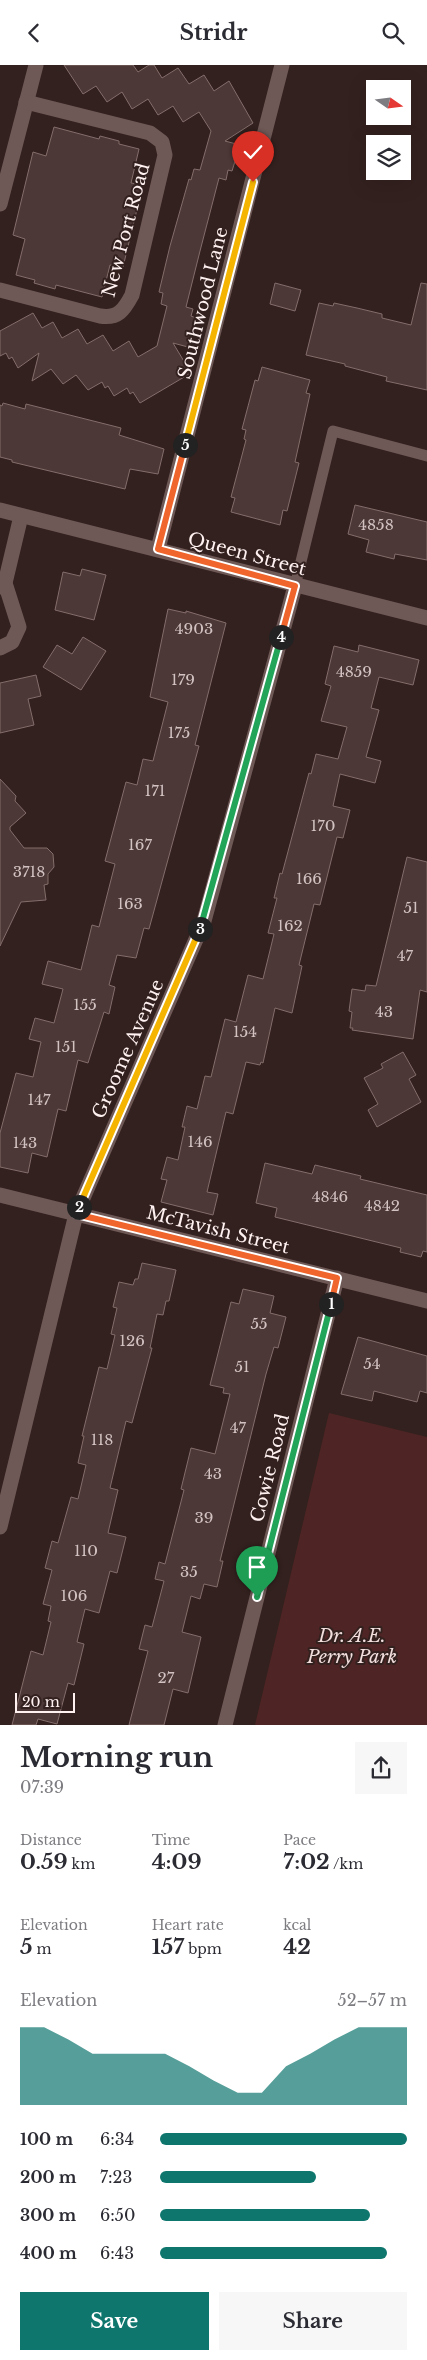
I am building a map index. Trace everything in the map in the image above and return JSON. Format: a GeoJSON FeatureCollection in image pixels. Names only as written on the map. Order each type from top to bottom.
{"type":"FeatureCollection","features":[{"type":"Feature","properties":{"kind":"street"},"geometry":{"type":"LineString","coordinates":[[0,203],[36,65]]}},
{"type":"Feature","properties":{"kind":"street","name":"Southwood Lane"},"geometry":{"type":"LineString","coordinates":[[158,549],[282,65]]}},
{"type":"Feature","properties":{"kind":"street","name":"New Port Road"},"geometry":{"type":"LineString","coordinates":[[0,290],[109,318],[124,310],[132,295],[165,155],[162,142],[150,133],[26,102]]}},
{"type":"Feature","properties":{"kind":"street","name":"Queen Street"},"geometry":{"type":"LineString","coordinates":[[0,510],[427,619]]}},
{"type":"Feature","properties":{"kind":"street"},"geometry":{"type":"LineString","coordinates":[[0,648],[12,642],[19,627],[2,585],[21,516]]}},
{"type":"Feature","properties":{"kind":"street","name":"Groome Avenue"},"geometry":{"type":"LineString","coordinates":[[0,1527],[76,1214],[204,921],[295,586]]}},
{"type":"Feature","properties":{"kind":"street","name":"McTavish Street"},"geometry":{"type":"LineString","coordinates":[[0,1195],[427,1301]]}},
{"type":"Feature","properties":{"kind":"street","name":"Cowie Road"},"geometry":{"type":"LineString","coordinates":[[225,1725],[337,1278]]}},
{"type":"Feature","properties":{"kind":"lane"},"geometry":{"type":"LineString","coordinates":[[295,586],[333,431],[427,456]]}},
{"type":"Feature","properties":{"kind":"green space","name":"Dr. A.E. Perry Park"},"geometry":{"type":"Polygon","coordinates":[[[329,1413],[427,1437],[427,1725],[255,1725],[329,1413]]]}},
{"type":"Feature","properties":{"kind":"building"},"geometry":{"type":"Polygon","coordinates":[[[64,65],[133,65],[138,72],[149,65],[154,65],[162,78],[178,68],[189,84],[204,75],[214,91],[229,81],[253,123],[225,141],[240,145],[232,171],[228,170],[226,180],[219,178],[200,251],[186,307],[193,309],[191,316],[196,318],[188,347],[173,343],[191,373],[140,403],[133,392],[130,394],[127,388],[114,396],[108,386],[105,388],[102,382],[88,390],[76,375],[63,384],[51,369],[32,381],[39,353],[18,368],[12,357],[9,359],[6,353],[0,356],[0,331],[33,313],[42,328],[53,322],[62,338],[78,329],[87,344],[103,335],[113,351],[129,341],[138,357],[157,346],[167,306],[161,304],[163,293],[159,292],[170,246],[189,179],[191,180],[194,169],[200,170],[211,131],[199,112],[183,122],[173,106],[158,115],[148,99],[132,109],[122,92],[107,102],[96,86],[83,94],[64,65]]]}},
{"type":"Feature","properties":{"kind":"building"},"geometry":{"type":"Polygon","coordinates":[[[54,127],[99,139],[100,136],[119,141],[119,144],[139,149],[131,183],[143,185],[123,267],[110,265],[102,297],[56,285],[55,289],[34,283],[35,280],[16,275],[25,239],[13,235],[33,152],[46,156],[54,127]]]}},
{"type":"Feature","properties":{"kind":"building"},"geometry":{"type":"Polygon","coordinates":[[[275,283],[301,290],[295,311],[270,304],[275,283]]]}},
{"type":"Feature","properties":{"kind":"building"},"geometry":{"type":"Polygon","coordinates":[[[421,283],[427,284],[427,390],[386,381],[387,377],[345,366],[345,364],[306,355],[319,303],[333,306],[334,303],[357,308],[382,314],[382,318],[411,325],[421,283]]]}},
{"type":"Feature","properties":{"kind":"building"},"geometry":{"type":"Polygon","coordinates":[[[262,367],[310,380],[306,393],[310,394],[295,462],[299,463],[287,511],[283,510],[280,525],[231,512],[235,498],[231,497],[246,440],[244,439],[246,430],[242,429],[255,380],[258,381],[262,367]]]}},
{"type":"Feature","properties":{"kind":"building"},"geometry":{"type":"Polygon","coordinates":[[[3,403],[25,409],[26,404],[121,428],[119,435],[164,449],[158,474],[130,469],[125,489],[12,462],[12,460],[0,457],[0,405],[2,406],[3,403]]]}},
{"type":"Feature","properties":{"kind":"building"},"geometry":{"type":"Polygon","coordinates":[[[355,505],[427,522],[427,560],[395,554],[394,559],[366,552],[369,540],[348,534],[355,505]]]}},
{"type":"Feature","properties":{"kind":"building"},"geometry":{"type":"Polygon","coordinates":[[[82,569],[106,575],[94,620],[55,610],[63,572],[80,576],[82,569]]]}},
{"type":"Feature","properties":{"kind":"building"},"geometry":{"type":"Polygon","coordinates":[[[168,609],[186,613],[186,611],[226,623],[195,745],[199,746],[149,929],[144,928],[136,958],[117,955],[109,985],[115,987],[109,1014],[104,1012],[88,1063],[78,1060],[66,1111],[58,1109],[47,1157],[32,1153],[28,1173],[0,1167],[0,1133],[16,1073],[33,1077],[41,1042],[29,1039],[35,1018],[54,1023],[63,989],[42,984],[48,961],[81,970],[92,925],[99,927],[115,864],[105,861],[126,782],[137,785],[143,759],[153,761],[168,702],[150,697],[168,609]]]}},
{"type":"Feature","properties":{"kind":"building"},"geometry":{"type":"Polygon","coordinates":[[[83,637],[106,651],[81,690],[43,667],[57,645],[72,654],[83,637]]]}},
{"type":"Feature","properties":{"kind":"building"},"geometry":{"type":"Polygon","coordinates":[[[359,645],[419,660],[413,685],[379,677],[371,708],[379,710],[366,757],[381,761],[375,783],[340,774],[333,806],[350,810],[343,838],[337,837],[320,905],[314,904],[299,965],[302,966],[292,1013],[275,1008],[263,1063],[261,1062],[260,1065],[246,1062],[233,1114],[226,1112],[207,1192],[218,1194],[213,1215],[161,1202],[167,1180],[161,1179],[167,1157],[178,1160],[187,1106],[197,1109],[205,1076],[211,1077],[225,1019],[236,1022],[248,975],[263,979],[274,934],[268,933],[277,898],[274,898],[316,754],[338,759],[347,727],[321,721],[331,686],[325,684],[334,646],[358,652],[359,645]]]}},
{"type":"Feature","properties":{"kind":"building"},"geometry":{"type":"Polygon","coordinates":[[[36,675],[41,696],[28,699],[34,725],[0,733],[0,683],[36,675]]]}},
{"type":"Feature","properties":{"kind":"building"},"geometry":{"type":"Polygon","coordinates":[[[0,779],[16,796],[15,801],[26,813],[10,827],[10,830],[24,848],[47,848],[53,854],[54,867],[48,874],[48,884],[44,885],[46,900],[21,902],[0,946],[0,779]]]}},
{"type":"Feature","properties":{"kind":"building"},"geometry":{"type":"Polygon","coordinates":[[[407,857],[427,862],[427,992],[420,990],[413,1039],[352,1030],[353,1028],[350,1028],[352,1012],[349,1011],[352,989],[365,991],[366,985],[376,986],[407,857]]]}},
{"type":"Feature","properties":{"kind":"building"},"geometry":{"type":"Polygon","coordinates":[[[403,1052],[416,1075],[409,1079],[421,1102],[377,1127],[368,1110],[378,1104],[364,1078],[383,1068],[381,1064],[403,1052]]]}},
{"type":"Feature","properties":{"kind":"building"},"geometry":{"type":"Polygon","coordinates":[[[265,1163],[312,1174],[315,1165],[361,1176],[360,1179],[427,1195],[427,1252],[423,1251],[421,1257],[400,1252],[401,1248],[275,1217],[277,1208],[256,1203],[265,1163]]]}},
{"type":"Feature","properties":{"kind":"building"},"geometry":{"type":"Polygon","coordinates":[[[142,1263],[176,1270],[169,1301],[166,1301],[163,1315],[157,1314],[150,1348],[152,1348],[132,1423],[126,1421],[110,1488],[118,1490],[108,1533],[126,1537],[117,1573],[110,1571],[99,1613],[85,1609],[77,1642],[84,1644],[74,1685],[68,1683],[57,1724],[38,1719],[36,1725],[12,1725],[31,1651],[43,1655],[51,1622],[48,1621],[51,1606],[43,1604],[52,1570],[45,1568],[52,1541],[58,1543],[71,1497],[78,1499],[86,1465],[78,1463],[84,1436],[82,1436],[99,1367],[107,1369],[115,1335],[111,1334],[117,1308],[113,1307],[119,1282],[133,1285],[135,1279],[138,1279],[142,1263]]]}},
{"type":"Feature","properties":{"kind":"building"},"geometry":{"type":"Polygon","coordinates":[[[243,1289],[274,1296],[270,1313],[286,1317],[278,1348],[274,1347],[266,1374],[220,1561],[223,1561],[217,1587],[204,1584],[200,1599],[191,1596],[182,1632],[201,1637],[188,1693],[173,1689],[164,1725],[129,1725],[148,1651],[139,1649],[145,1625],[152,1627],[164,1581],[155,1579],[159,1562],[165,1564],[184,1490],[181,1489],[191,1448],[215,1454],[230,1394],[223,1393],[224,1388],[210,1385],[231,1302],[239,1304],[243,1289]]]}},
{"type":"Feature","properties":{"kind":"building"},"geometry":{"type":"Polygon","coordinates":[[[358,1337],[427,1356],[427,1393],[420,1391],[417,1402],[374,1391],[372,1401],[341,1394],[358,1337]]]}},
{"type":"Feature","properties":{"kind":"route"},"geometry":{"type":"LineString","coordinates":[[253,182],[158,549],[295,586],[204,921],[76,1214],[337,1278],[257,1597]]}}]}
